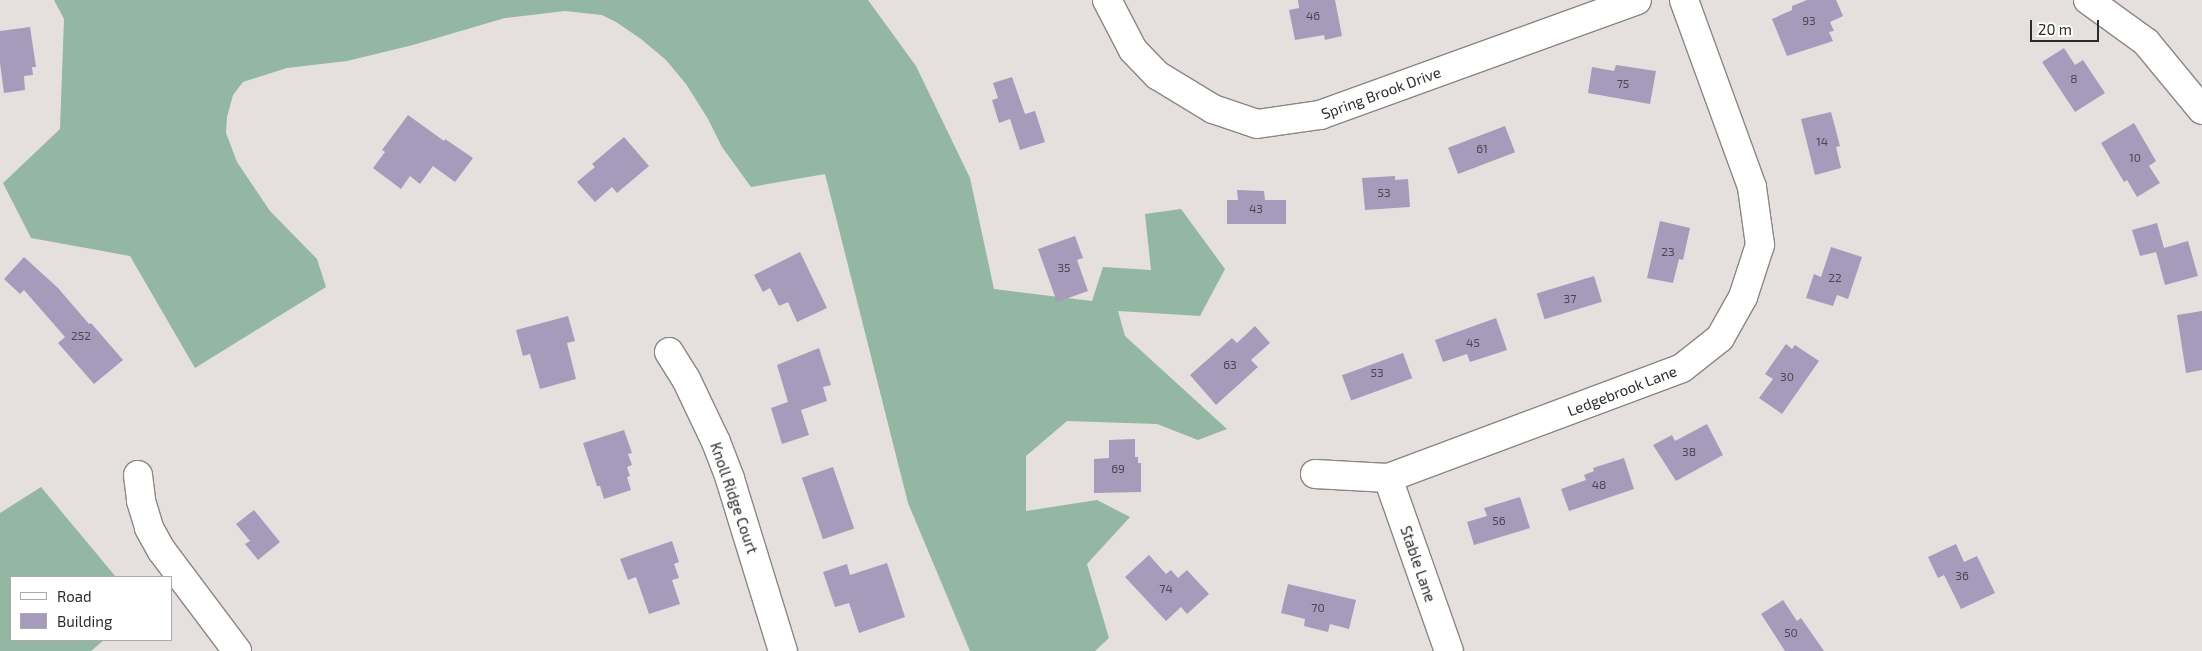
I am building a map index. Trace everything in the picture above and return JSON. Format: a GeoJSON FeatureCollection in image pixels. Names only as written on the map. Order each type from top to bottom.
{"type":"FeatureCollection","features":[{"type":"Feature","properties":{"kind":"street","name":"Spring Brook Drive"},"geometry":{"type":"LineString","coordinates":[[1107,0],[1133,50],[1157,75],[1213,109],[1257,124],[1320,116],[1637,0]]}},
{"type":"Feature","properties":{"kind":"street","name":"Ledgebrook Lane"},"geometry":{"type":"LineString","coordinates":[[1315,474],[1388,478],[1682,368],[1720,338],[1743,297],[1760,245],[1752,187],[1684,0]]}},
{"type":"Feature","properties":{"kind":"street"},"geometry":{"type":"LineString","coordinates":[[2088,0],[2146,42],[2202,110]]}},
{"type":"Feature","properties":{"kind":"street","name":"Knoll Ridge Court"},"geometry":{"type":"LineString","coordinates":[[669,352],[701,408],[719,452],[783,651]]}},
{"type":"Feature","properties":{"kind":"street"},"geometry":{"type":"LineString","coordinates":[[138,476],[141,501],[149,528],[162,551],[238,651]]}},
{"type":"Feature","properties":{"kind":"street","name":"Stable Lane"},"geometry":{"type":"LineString","coordinates":[[1388,478],[1449,651]]}},
{"type":"Feature","properties":{"kind":"green space"},"geometry":{"type":"Polygon","coordinates":[[[54,0],[868,0],[916,66],[970,178],[994,289],[1092,301],[1103,267],[1151,270],[1145,214],[1181,209],[1225,269],[1200,316],[1118,311],[1125,336],[1227,429],[1198,440],[1157,424],[1067,421],[1026,456],[1026,511],[1097,500],[1130,517],[1087,564],[1109,638],[1095,651],[970,651],[908,503],[825,174],[751,187],[722,147],[708,119],[686,84],[666,60],[641,39],[602,15],[565,11],[505,18],[413,45],[347,61],[287,68],[243,82],[233,95],[227,117],[226,133],[237,162],[270,211],[317,259],[326,287],[195,368],[130,256],[31,238],[3,183],[60,129],[64,19],[54,0]]]}},
{"type":"Feature","properties":{"kind":"green space"},"geometry":{"type":"Polygon","coordinates":[[[41,487],[115,576],[10,576],[10,641],[103,641],[91,651],[0,651],[0,513],[41,487]]]}},
{"type":"Feature","properties":{"kind":"building"},"geometry":{"type":"Polygon","coordinates":[[[1298,0],[1335,0],[1342,36],[1325,40],[1324,35],[1295,40],[1289,10],[1299,8],[1298,0]]]}},
{"type":"Feature","properties":{"kind":"building"},"geometry":{"type":"Polygon","coordinates":[[[1807,0],[1836,0],[1843,16],[1830,22],[1834,31],[1829,32],[1833,41],[1787,56],[1772,19],[1792,10],[1792,6],[1807,0]]]}},
{"type":"Feature","properties":{"kind":"building"},"geometry":{"type":"Polygon","coordinates":[[[30,27],[36,67],[32,67],[33,75],[24,76],[25,90],[4,93],[0,63],[0,31],[30,27]]]}},
{"type":"Feature","properties":{"kind":"building"},"geometry":{"type":"Polygon","coordinates":[[[2064,48],[2075,65],[2083,60],[2105,93],[2075,112],[2042,62],[2064,48]]]}},
{"type":"Feature","properties":{"kind":"building"},"geometry":{"type":"Polygon","coordinates":[[[1616,65],[1656,71],[1650,104],[1588,93],[1592,67],[1614,71],[1616,65]]]}},
{"type":"Feature","properties":{"kind":"building"},"geometry":{"type":"Polygon","coordinates":[[[1012,77],[1025,114],[1035,111],[1045,142],[1020,150],[1010,119],[999,123],[992,100],[998,98],[993,83],[1012,77]]]}},
{"type":"Feature","properties":{"kind":"building"},"geometry":{"type":"Polygon","coordinates":[[[1831,112],[1840,146],[1836,147],[1841,168],[1815,175],[1801,119],[1831,112]]]}},
{"type":"Feature","properties":{"kind":"building"},"geometry":{"type":"Polygon","coordinates":[[[408,115],[444,141],[445,139],[473,158],[455,182],[433,166],[420,184],[410,176],[401,189],[373,168],[385,152],[382,150],[408,115]]]}},
{"type":"Feature","properties":{"kind":"building"},"geometry":{"type":"Polygon","coordinates":[[[2134,123],[2156,161],[2149,166],[2160,183],[2137,197],[2127,180],[2124,182],[2101,143],[2134,123]]]}},
{"type":"Feature","properties":{"kind":"building"},"geometry":{"type":"Polygon","coordinates":[[[1505,126],[1515,152],[1458,174],[1448,148],[1505,126]]]}},
{"type":"Feature","properties":{"kind":"building"},"geometry":{"type":"Polygon","coordinates":[[[624,137],[649,166],[617,193],[612,187],[595,202],[577,182],[595,167],[592,164],[624,137]]]}},
{"type":"Feature","properties":{"kind":"building"},"geometry":{"type":"Polygon","coordinates":[[[1395,176],[1395,180],[1408,179],[1410,207],[1365,210],[1362,178],[1395,176]]]}},
{"type":"Feature","properties":{"kind":"building"},"geometry":{"type":"Polygon","coordinates":[[[1237,190],[1264,191],[1265,200],[1286,200],[1286,224],[1227,224],[1227,200],[1238,200],[1237,190]]]}},
{"type":"Feature","properties":{"kind":"building"},"geometry":{"type":"Polygon","coordinates":[[[1660,221],[1690,228],[1683,260],[1679,259],[1673,283],[1647,278],[1660,221]]]}},
{"type":"Feature","properties":{"kind":"building"},"geometry":{"type":"Polygon","coordinates":[[[2157,223],[2164,248],[2188,241],[2198,276],[2165,285],[2156,252],[2140,256],[2132,230],[2157,223]]]}},
{"type":"Feature","properties":{"kind":"building"},"geometry":{"type":"Polygon","coordinates":[[[1075,236],[1083,258],[1077,260],[1088,291],[1057,302],[1038,249],[1075,236]]]}},
{"type":"Feature","properties":{"kind":"building"},"geometry":{"type":"Polygon","coordinates":[[[1831,247],[1862,257],[1848,299],[1837,295],[1833,306],[1806,298],[1814,274],[1821,277],[1831,247]]]}},
{"type":"Feature","properties":{"kind":"building"},"geometry":{"type":"Polygon","coordinates":[[[800,252],[827,308],[797,322],[788,302],[779,306],[770,288],[763,292],[754,275],[800,252]]]}},
{"type":"Feature","properties":{"kind":"building"},"geometry":{"type":"Polygon","coordinates":[[[24,257],[58,288],[123,360],[94,384],[58,343],[65,337],[24,290],[20,294],[4,279],[24,257]]]}},
{"type":"Feature","properties":{"kind":"building"},"geometry":{"type":"Polygon","coordinates":[[[1594,276],[1602,302],[1545,319],[1537,294],[1594,276]]]}},
{"type":"Feature","properties":{"kind":"building"},"geometry":{"type":"Polygon","coordinates":[[[2202,311],[2202,370],[2186,373],[2177,315],[2202,311]]]}},
{"type":"Feature","properties":{"kind":"building"},"geometry":{"type":"Polygon","coordinates":[[[568,316],[575,341],[567,343],[576,379],[540,389],[530,354],[523,356],[516,330],[568,316]]]}},
{"type":"Feature","properties":{"kind":"building"},"geometry":{"type":"Polygon","coordinates":[[[1496,318],[1507,350],[1470,362],[1467,354],[1443,362],[1435,340],[1496,318]]]}},
{"type":"Feature","properties":{"kind":"building"},"geometry":{"type":"Polygon","coordinates":[[[1255,326],[1270,343],[1251,360],[1258,367],[1216,405],[1190,375],[1232,338],[1237,343],[1255,326]]]}},
{"type":"Feature","properties":{"kind":"building"},"geometry":{"type":"Polygon","coordinates":[[[1786,344],[1792,349],[1795,345],[1819,361],[1782,414],[1759,398],[1773,379],[1765,374],[1786,344]]]}},
{"type":"Feature","properties":{"kind":"building"},"geometry":{"type":"Polygon","coordinates":[[[819,348],[831,385],[823,387],[827,401],[801,410],[809,435],[782,444],[771,408],[788,402],[777,365],[819,348]]]}},
{"type":"Feature","properties":{"kind":"building"},"geometry":{"type":"Polygon","coordinates":[[[1403,353],[1412,378],[1351,401],[1342,375],[1403,353]]]}},
{"type":"Feature","properties":{"kind":"building"},"geometry":{"type":"Polygon","coordinates":[[[1707,424],[1723,455],[1676,481],[1653,445],[1672,435],[1675,441],[1707,424]]]}},
{"type":"Feature","properties":{"kind":"building"},"geometry":{"type":"Polygon","coordinates":[[[624,430],[632,453],[628,454],[632,465],[627,467],[630,476],[627,477],[631,490],[604,499],[600,486],[597,486],[583,443],[624,430]]]}},
{"type":"Feature","properties":{"kind":"building"},"geometry":{"type":"Polygon","coordinates":[[[1135,439],[1135,457],[1138,457],[1138,463],[1141,463],[1141,492],[1094,493],[1094,459],[1109,458],[1109,440],[1135,439]]]}},
{"type":"Feature","properties":{"kind":"building"},"geometry":{"type":"Polygon","coordinates":[[[1624,458],[1634,489],[1569,511],[1561,489],[1586,480],[1584,475],[1594,471],[1593,468],[1624,458]]]}},
{"type":"Feature","properties":{"kind":"building"},"geometry":{"type":"Polygon","coordinates":[[[833,467],[854,528],[823,539],[802,478],[833,467]]]}},
{"type":"Feature","properties":{"kind":"building"},"geometry":{"type":"Polygon","coordinates":[[[1520,497],[1530,528],[1474,545],[1467,522],[1487,516],[1484,508],[1520,497]]]}},
{"type":"Feature","properties":{"kind":"building"},"geometry":{"type":"Polygon","coordinates":[[[254,510],[280,542],[258,560],[245,544],[250,541],[236,524],[254,510]]]}},
{"type":"Feature","properties":{"kind":"building"},"geometry":{"type":"Polygon","coordinates":[[[672,541],[679,562],[674,564],[679,578],[672,580],[680,604],[649,614],[636,577],[628,580],[620,559],[672,541]]]}},
{"type":"Feature","properties":{"kind":"building"},"geometry":{"type":"Polygon","coordinates":[[[1956,544],[1964,562],[1977,556],[1995,593],[1961,609],[1944,575],[1938,578],[1928,557],[1956,544]]]}},
{"type":"Feature","properties":{"kind":"building"},"geometry":{"type":"Polygon","coordinates":[[[1149,555],[1166,574],[1171,570],[1178,578],[1187,570],[1209,594],[1187,614],[1181,607],[1166,621],[1125,577],[1149,555]]]}},
{"type":"Feature","properties":{"kind":"building"},"geometry":{"type":"Polygon","coordinates":[[[887,563],[905,617],[859,633],[849,603],[835,607],[823,572],[847,564],[850,575],[887,563]]]}},
{"type":"Feature","properties":{"kind":"building"},"geometry":{"type":"Polygon","coordinates":[[[1288,584],[1356,600],[1349,629],[1330,624],[1328,632],[1304,626],[1305,619],[1281,613],[1288,584]]]}},
{"type":"Feature","properties":{"kind":"building"},"geometry":{"type":"Polygon","coordinates":[[[1783,600],[1797,621],[1801,618],[1824,651],[1785,651],[1761,614],[1783,600]]]}}]}
